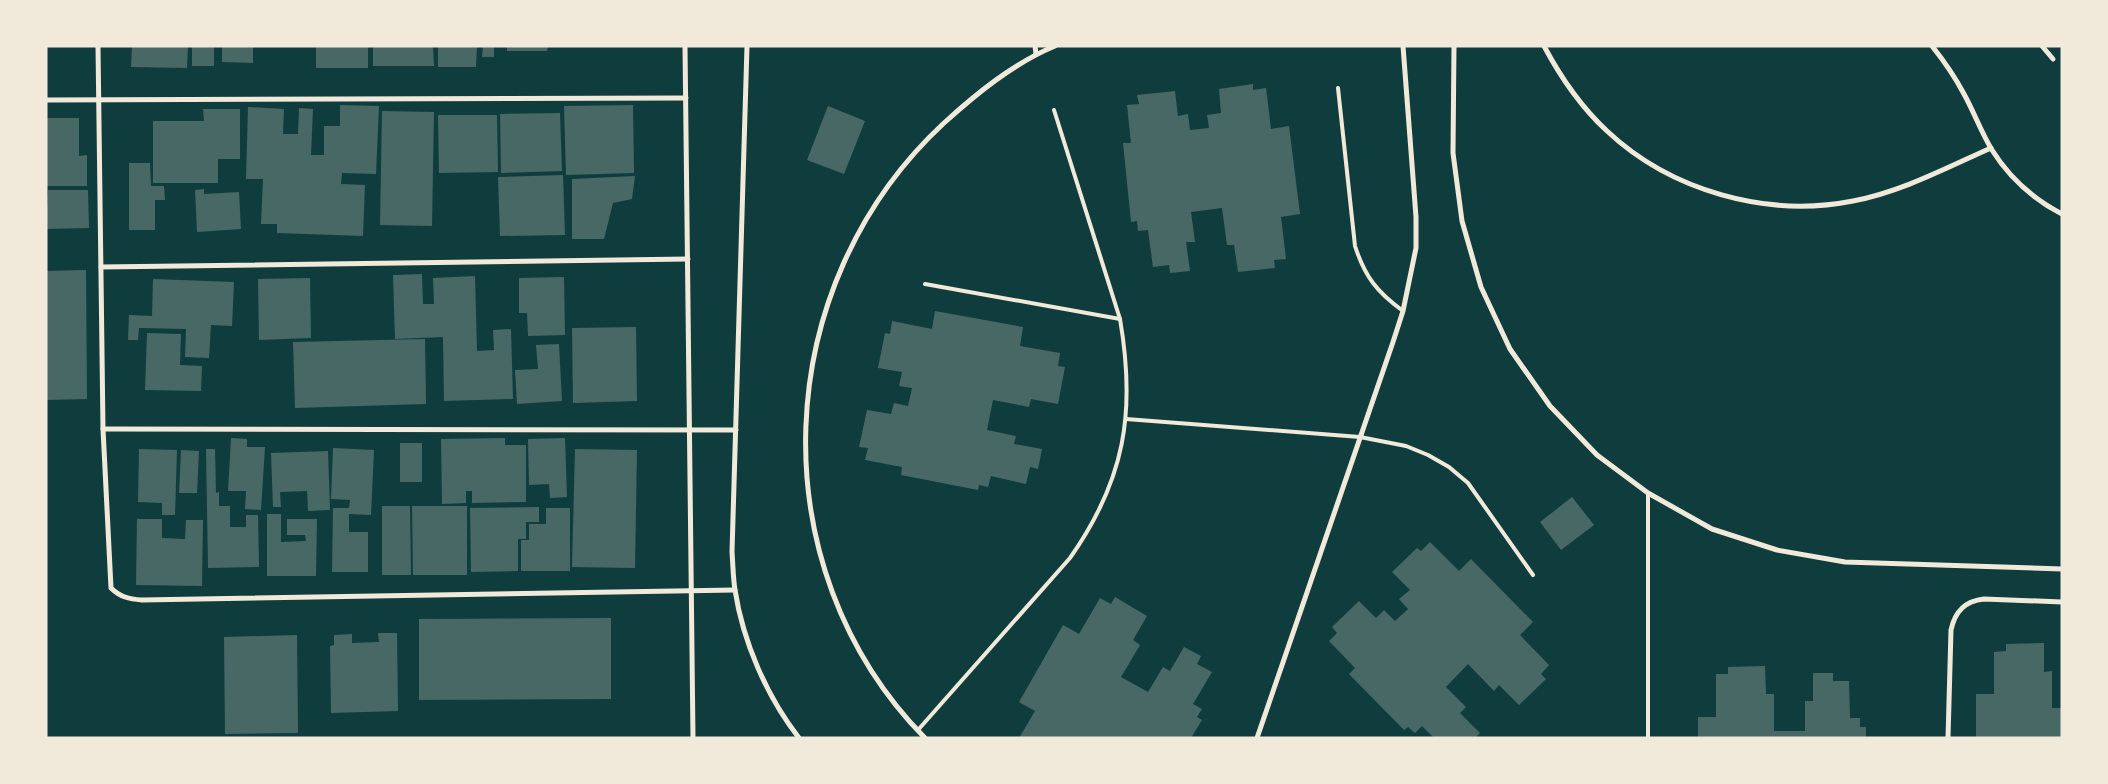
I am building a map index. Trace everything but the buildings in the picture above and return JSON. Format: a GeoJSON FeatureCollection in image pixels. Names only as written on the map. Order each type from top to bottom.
{"type":"FeatureCollection","features":[{"type":"Feature","properties":{"kind":"street"},"geometry":{"type":"LineString","coordinates":[[98,46],[103,429],[111,588],[117,594],[125,598],[142,600],[735,590]]}},
{"type":"Feature","properties":{"kind":"street"},"geometry":{"type":"LineString","coordinates":[[685,46],[693,738]]}},
{"type":"Feature","properties":{"kind":"street"},"geometry":{"type":"LineString","coordinates":[[747,46],[732,552],[735,590],[744,630],[758,667],[775,701],[798,738]]}},
{"type":"Feature","properties":{"kind":"street"},"geometry":{"type":"LineString","coordinates":[[1035,46],[1036,54]]}},
{"type":"Feature","properties":{"kind":"street"},"geometry":{"type":"LineString","coordinates":[[926,738],[868,667],[836,605],[814,528],[805,469],[806,398],[819,330],[842,263],[876,202],[919,147],[970,99],[1036,54],[1056,46]]}},
{"type":"Feature","properties":{"kind":"street"},"geometry":{"type":"LineString","coordinates":[[1257,738],[1404,311],[1416,248],[1416,225],[1404,46]]}},
{"type":"Feature","properties":{"kind":"street"},"geometry":{"type":"LineString","coordinates":[[1454,46],[1453,153],[1462,221],[1481,287],[1510,349],[1550,406],[1597,455],[1648,493],[1712,529],[1777,550],[1845,562],[2062,570]]}},
{"type":"Feature","properties":{"kind":"street"},"geometry":{"type":"LineString","coordinates":[[1544,46],[1559,74],[1582,104],[1608,132],[1637,155],[1669,175],[1704,190],[1740,200],[1777,205],[1815,206],[1852,202],[1889,192],[1991,148]]}},
{"type":"Feature","properties":{"kind":"street"},"geometry":{"type":"LineString","coordinates":[[1932,46],[1964,94],[1991,148],[2011,175],[2031,195],[2062,214]]}},
{"type":"Feature","properties":{"kind":"street"},"geometry":{"type":"LineString","coordinates":[[2042,46],[2053,59]]}},
{"type":"Feature","properties":{"kind":"street"},"geometry":{"type":"LineString","coordinates":[[46,100],[686,98]]}},
{"type":"Feature","properties":{"kind":"street"},"geometry":{"type":"LineString","coordinates":[[102,267],[688,260]]}},
{"type":"Feature","properties":{"kind":"street"},"geometry":{"type":"LineString","coordinates":[[103,429],[736,430]]}},
{"type":"Feature","properties":{"kind":"street"},"geometry":{"type":"LineString","coordinates":[[1948,738],[1951,630],[1954,618],[1960,609],[1975,600],[1984,598],[2062,602]]}},
{"type":"Feature","properties":{"kind":"lane"},"geometry":{"type":"LineString","coordinates":[[1338,88],[1355,246],[1361,266],[1372,284],[1386,299],[1404,311]]}},
{"type":"Feature","properties":{"kind":"lane"},"geometry":{"type":"LineString","coordinates":[[918,730],[1070,558],[1087,534],[1101,508],[1120,452],[1126,419],[1128,386],[1126,352],[1120,319],[1054,110]]}},
{"type":"Feature","properties":{"kind":"lane"},"geometry":{"type":"LineString","coordinates":[[925,284],[1120,319]]}},
{"type":"Feature","properties":{"kind":"lane"},"geometry":{"type":"LineString","coordinates":[[1126,419],[1360,437],[1406,446],[1428,454],[1449,467],[1468,483],[1533,575]]}},
{"type":"Feature","properties":{"kind":"lane"},"geometry":{"type":"LineString","coordinates":[[1648,493],[1648,738]]}}]}
